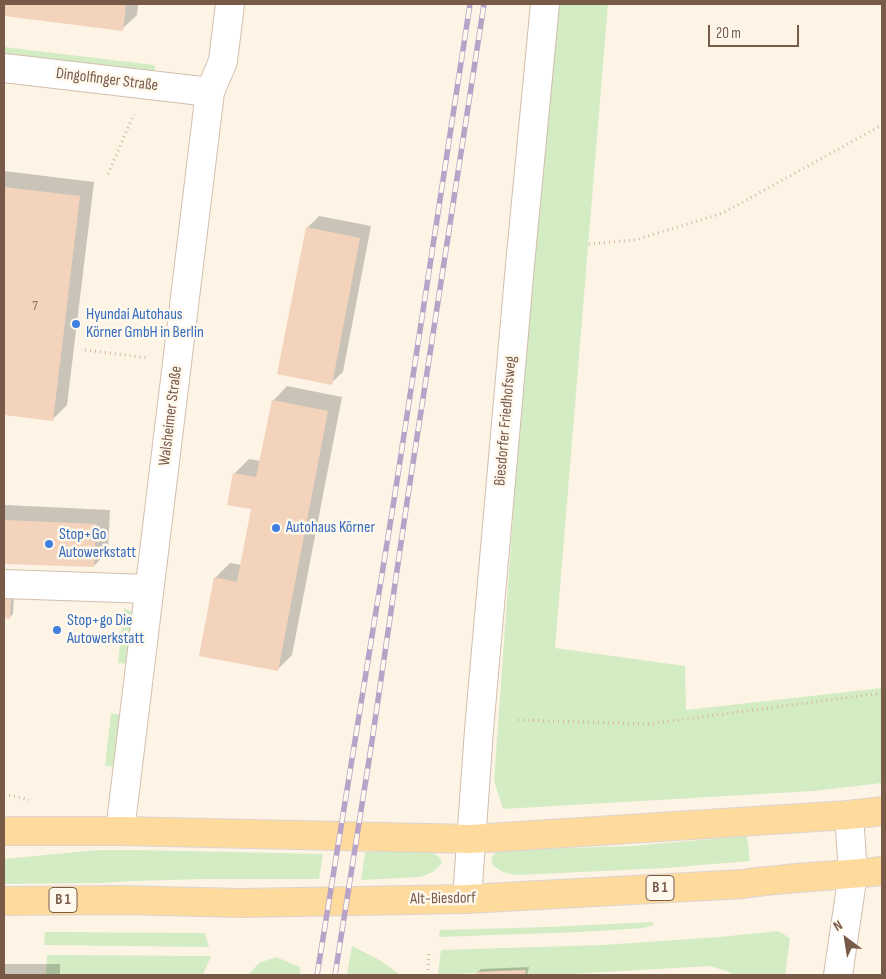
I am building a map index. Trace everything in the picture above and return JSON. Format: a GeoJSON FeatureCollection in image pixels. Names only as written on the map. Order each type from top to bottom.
{"type":"FeatureCollection","features":[{"type":"Feature","properties":{"kind":"main road"},"geometry":{"type":"LineString","coordinates":[[4,831],[120,831],[471,839],[848,815],[882,811]]}},
{"type":"Feature","properties":{"kind":"main road","name":"Alt-Biesdorf"},"geometry":{"type":"LineString","coordinates":[[4,901],[122,900],[240,903],[467,899],[743,884],[882,871]]}},
{"type":"Feature","properties":{"kind":"street","name":"Walsheimer Straße"},"geometry":{"type":"LineString","coordinates":[[120,831],[210,92],[223,61],[230,4]]}},
{"type":"Feature","properties":{"kind":"street","name":"Biesdorfer Friedhofsweg"},"geometry":{"type":"LineString","coordinates":[[467,899],[479,730],[545,4]]}},
{"type":"Feature","properties":{"kind":"street","name":"Dingolfinger Straße"},"geometry":{"type":"LineString","coordinates":[[4,68],[210,92]]}},
{"type":"Feature","properties":{"kind":"street"},"geometry":{"type":"LineString","coordinates":[[4,584],[149,589]]}},
{"type":"Feature","properties":{"kind":"street"},"geometry":{"type":"LineString","coordinates":[[838,975],[853,874],[848,815]]}},
{"type":"Feature","properties":{"kind":"path"},"geometry":{"type":"LineString","coordinates":[[108,174],[134,114]]}},
{"type":"Feature","properties":{"kind":"path"},"geometry":{"type":"LineString","coordinates":[[588,244],[635,240],[723,213],[882,125]]}},
{"type":"Feature","properties":{"kind":"path"},"geometry":{"type":"LineString","coordinates":[[85,350],[177,362]]}},
{"type":"Feature","properties":{"kind":"path"},"geometry":{"type":"LineString","coordinates":[[518,720],[648,724],[882,693]]}},
{"type":"Feature","properties":{"kind":"path"},"geometry":{"type":"LineString","coordinates":[[428,975],[429,950]]}},
{"type":"Feature","properties":{"kind":"green space"},"geometry":{"type":"Polygon","coordinates":[[[559,4],[608,4],[555,648],[685,666],[686,710],[882,688],[882,783],[813,791],[503,809],[494,781],[526,333],[559,4]]]}},
{"type":"Feature","properties":{"kind":"green space"},"geometry":{"type":"Polygon","coordinates":[[[4,47],[154,65],[155,67],[152,73],[4,54],[4,47]]]}},
{"type":"Feature","properties":{"kind":"green space"},"geometry":{"type":"Polygon","coordinates":[[[124,608],[133,612],[128,664],[118,663],[124,608]]]}},
{"type":"Feature","properties":{"kind":"green space"},"geometry":{"type":"Polygon","coordinates":[[[111,713],[121,715],[116,767],[105,766],[111,713]]]}},
{"type":"Feature","properties":{"kind":"green space"},"geometry":{"type":"Polygon","coordinates":[[[747,836],[750,861],[665,868],[518,875],[504,872],[492,864],[494,855],[503,850],[632,846],[747,836]]]}},
{"type":"Feature","properties":{"kind":"green space"},"geometry":{"type":"Polygon","coordinates":[[[98,850],[323,854],[319,879],[201,879],[4,884],[4,859],[98,850]]]}},
{"type":"Feature","properties":{"kind":"green space"},"geometry":{"type":"Polygon","coordinates":[[[408,850],[432,853],[440,858],[442,862],[432,872],[419,877],[361,880],[365,852],[408,850]]]}},
{"type":"Feature","properties":{"kind":"green space"},"geometry":{"type":"Polygon","coordinates":[[[653,922],[653,925],[644,928],[439,937],[440,930],[653,922]]]}},
{"type":"Feature","properties":{"kind":"green space"},"geometry":{"type":"Polygon","coordinates":[[[778,931],[790,938],[785,975],[734,975],[710,966],[553,975],[525,975],[525,970],[438,975],[441,950],[602,945],[778,931]]]}},
{"type":"Feature","properties":{"kind":"green space"},"geometry":{"type":"Polygon","coordinates":[[[45,932],[205,933],[209,947],[44,945],[45,932]]]}},
{"type":"Feature","properties":{"kind":"green space"},"geometry":{"type":"Polygon","coordinates":[[[352,946],[381,961],[400,975],[347,975],[352,946]]]}},
{"type":"Feature","properties":{"kind":"green space"},"geometry":{"type":"Polygon","coordinates":[[[47,955],[211,956],[203,975],[46,975],[47,955]]]}},
{"type":"Feature","properties":{"kind":"green space"},"geometry":{"type":"Polygon","coordinates":[[[276,957],[300,967],[300,975],[248,975],[259,963],[276,957]]]}},
{"type":"Feature","properties":{"kind":"building"},"geometry":{"type":"Polygon","coordinates":[[[4,4],[126,4],[123,31],[4,16],[4,4]]]}},
{"type":"Feature","properties":{"kind":"building"},"geometry":{"type":"Polygon","coordinates":[[[4,187],[80,196],[53,421],[4,415],[4,187]]]}},
{"type":"Feature","properties":{"kind":"building"},"geometry":{"type":"Polygon","coordinates":[[[306,227],[360,238],[332,385],[277,374],[306,227]]]}},
{"type":"Feature","properties":{"kind":"building","name":"Autohaus Körner"},"geometry":{"type":"Polygon","coordinates":[[[272,400],[328,411],[278,671],[199,656],[214,577],[237,582],[251,509],[227,505],[233,473],[256,477],[272,400]]]}},
{"type":"Feature","properties":{"kind":"building","name":"Stop+Go Autowerkstatt"},"geometry":{"type":"Polygon","coordinates":[[[4,520],[96,524],[94,567],[4,564],[4,520]]]}},
{"type":"Feature","properties":{"kind":"building"},"geometry":{"type":"Polygon","coordinates":[[[4,599],[11,599],[10,619],[4,618],[4,599]]]}},
{"type":"Feature","properties":{"kind":"building"},"geometry":{"type":"Polygon","coordinates":[[[526,970],[525,975],[475,975],[476,972],[526,970]]]}},
{"type":"Feature","properties":{"kind":"railway"},"geometry":{"type":"LineString","coordinates":[[317,975],[394,500],[470,4]]}},
{"type":"Feature","properties":{"kind":"railway"},"geometry":{"type":"LineString","coordinates":[[335,975],[484,4]]}},
{"type":"Feature","properties":{"kind":"place","name":"Hyundai Autohaus Körner GmbH in Berlin"},"geometry":{"type":"Point","coordinates":[76,324]}},
{"type":"Feature","properties":{"kind":"place","name":"Autohaus Körner"},"geometry":{"type":"Point","coordinates":[276,528]}},
{"type":"Feature","properties":{"kind":"place","name":"Stop+Go Autowerkstatt"},"geometry":{"type":"Point","coordinates":[49,544]}},
{"type":"Feature","properties":{"kind":"place","name":"Stop+go Die Autowerkstatt"},"geometry":{"type":"Point","coordinates":[57,630]}}]}
